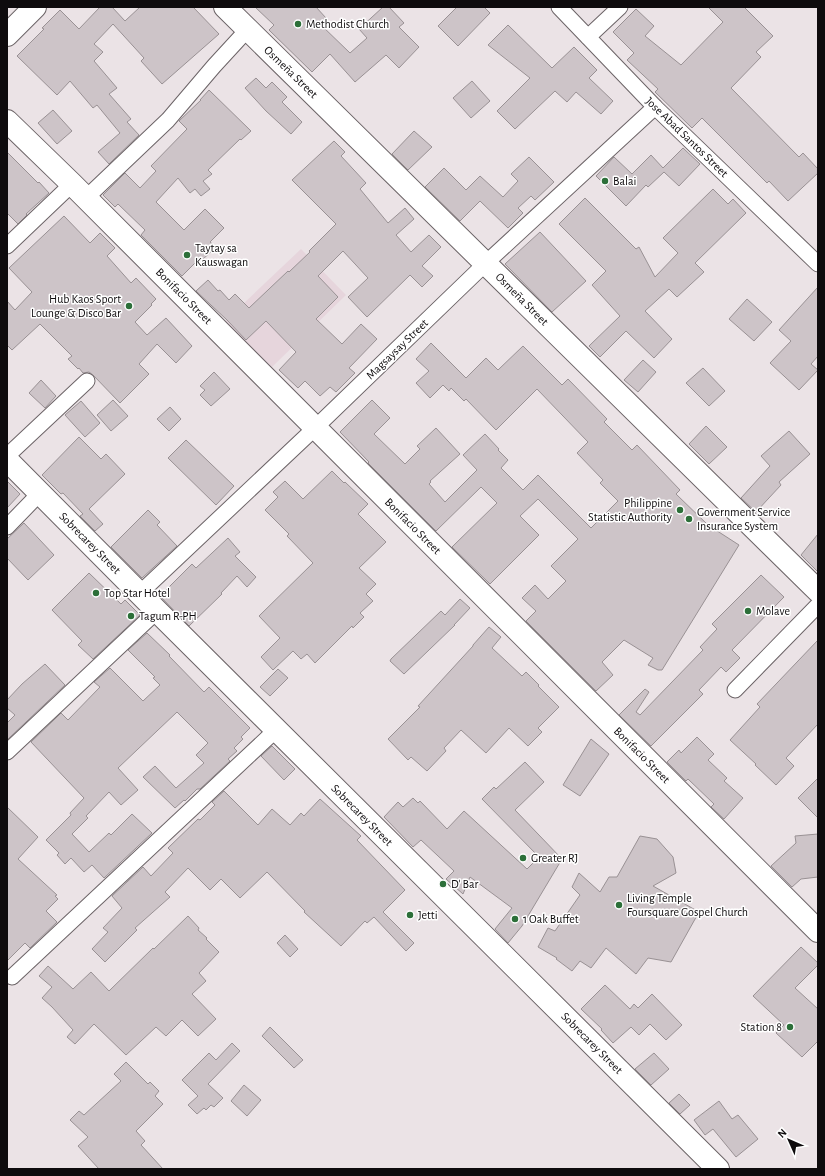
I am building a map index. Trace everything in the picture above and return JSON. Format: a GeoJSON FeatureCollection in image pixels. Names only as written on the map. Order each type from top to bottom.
{"type":"FeatureCollection","features":[{"type":"Feature","properties":{"kind":"street"},"geometry":{"type":"LineString","coordinates":[[7,35],[35,7]]}},
{"type":"Feature","properties":{"kind":"street","name":"Osmeña Street"},"geometry":{"type":"LineString","coordinates":[[225,7],[818,591]]}},
{"type":"Feature","properties":{"kind":"street","name":"Jose Abad Santos Street"},"geometry":{"type":"LineString","coordinates":[[559,7],[655,107],[818,264]]}},
{"type":"Feature","properties":{"kind":"street"},"geometry":{"type":"LineString","coordinates":[[588,37],[620,7]]}},
{"type":"Feature","properties":{"kind":"street"},"geometry":{"type":"LineString","coordinates":[[7,246],[168,120],[209,71],[248,29]]}},
{"type":"Feature","properties":{"kind":"street","name":"Magsaysay Street"},"geometry":{"type":"LineString","coordinates":[[140,593],[315,428],[486,263],[655,107]]}},
{"type":"Feature","properties":{"kind":"street","name":"Bonifacio Street"},"geometry":{"type":"LineString","coordinates":[[7,121],[79,191],[818,931]]}},
{"type":"Feature","properties":{"kind":"street"},"geometry":{"type":"LineString","coordinates":[[7,456],[87,382]]}},
{"type":"Feature","properties":{"kind":"street","name":"Sobrecarey Street"},"geometry":{"type":"LineString","coordinates":[[7,460],[715,1168]]}},
{"type":"Feature","properties":{"kind":"street"},"geometry":{"type":"LineString","coordinates":[[7,527],[40,493]]}},
{"type":"Feature","properties":{"kind":"street"},"geometry":{"type":"LineString","coordinates":[[735,690],[818,605]]}},
{"type":"Feature","properties":{"kind":"street"},"geometry":{"type":"LineString","coordinates":[[7,752],[157,611]]}},
{"type":"Feature","properties":{"kind":"street"},"geometry":{"type":"LineString","coordinates":[[12,977],[277,729]]}},
{"type":"Feature","properties":{"kind":"shaded area"},"geometry":{"type":"Polygon","coordinates":[[[301,249],[346,295],[272,367],[224,322],[301,249]]]}},
{"type":"Feature","properties":{"kind":"building"},"geometry":{"type":"Polygon","coordinates":[[[100,7],[112,7],[125,21],[140,7],[193,7],[219,34],[162,84],[141,61],[144,58],[113,24],[94,44],[103,52],[94,61],[117,88],[109,94],[131,119],[127,122],[139,135],[109,164],[98,152],[120,133],[97,105],[93,108],[70,81],[57,95],[17,56],[44,29],[42,28],[60,10],[79,29],[100,7]]]}},
{"type":"Feature","properties":{"kind":"building"},"geometry":{"type":"Polygon","coordinates":[[[255,7],[316,7],[326,18],[320,24],[350,53],[367,38],[359,29],[383,7],[389,7],[404,23],[399,27],[419,47],[399,68],[386,55],[355,82],[330,54],[312,72],[269,30],[274,25],[255,7]]]}},
{"type":"Feature","properties":{"kind":"building"},"geometry":{"type":"Polygon","coordinates":[[[457,7],[484,7],[490,13],[458,46],[438,26],[457,7]]]}},
{"type":"Feature","properties":{"kind":"building"},"geometry":{"type":"Polygon","coordinates":[[[708,7],[744,7],[773,36],[756,52],[761,57],[731,88],[799,157],[803,153],[818,169],[818,173],[788,201],[769,181],[767,183],[702,118],[692,128],[655,92],[658,89],[627,60],[634,53],[613,32],[636,9],[654,26],[645,36],[681,65],[723,22],[708,7]]]}},
{"type":"Feature","properties":{"kind":"building"},"geometry":{"type":"Polygon","coordinates":[[[508,25],[552,68],[574,47],[597,70],[589,78],[613,101],[601,114],[576,92],[567,102],[555,91],[515,129],[497,111],[530,78],[488,45],[508,25]]]}},
{"type":"Feature","properties":{"kind":"building"},"geometry":{"type":"Polygon","coordinates":[[[256,78],[266,88],[272,82],[287,97],[282,102],[302,122],[291,134],[266,111],[245,88],[256,78]]]}},
{"type":"Feature","properties":{"kind":"building"},"geometry":{"type":"Polygon","coordinates":[[[472,81],[490,101],[471,118],[453,98],[472,81]]]}},
{"type":"Feature","properties":{"kind":"building"},"geometry":{"type":"Polygon","coordinates":[[[209,90],[251,131],[241,140],[240,139],[208,170],[212,174],[203,181],[210,189],[201,196],[195,189],[190,193],[178,178],[156,202],[184,230],[205,209],[224,228],[210,242],[216,247],[201,261],[199,259],[182,276],[141,235],[145,230],[118,204],[115,207],[103,195],[125,173],[140,188],[156,171],[151,166],[187,129],[179,121],[201,100],[209,90]]]}},
{"type":"Feature","properties":{"kind":"building"},"geometry":{"type":"Polygon","coordinates":[[[53,110],[72,131],[57,144],[38,123],[53,110]]]}},
{"type":"Feature","properties":{"kind":"building"},"geometry":{"type":"Polygon","coordinates":[[[414,131],[432,147],[408,170],[392,154],[414,131]]]}},
{"type":"Feature","properties":{"kind":"building"},"geometry":{"type":"Polygon","coordinates":[[[334,141],[345,152],[341,156],[366,183],[360,189],[388,223],[405,208],[414,219],[396,235],[411,252],[429,235],[441,247],[422,266],[433,276],[422,287],[410,275],[367,317],[348,297],[368,278],[343,251],[318,276],[338,297],[316,319],[342,344],[361,324],[377,339],[349,368],[355,373],[336,392],[330,387],[320,396],[305,381],[298,388],[279,370],[296,352],[266,321],[246,340],[196,291],[208,280],[229,300],[235,294],[249,308],[310,252],[309,251],[336,224],[292,180],[334,141]]]}},
{"type":"Feature","properties":{"kind":"building"},"geometry":{"type":"Polygon","coordinates":[[[683,148],[700,164],[679,186],[664,172],[648,187],[646,185],[626,206],[596,176],[614,157],[632,174],[651,155],[663,168],[683,148]]]}},
{"type":"Feature","properties":{"kind":"building"},"geometry":{"type":"Polygon","coordinates":[[[7,152],[49,193],[26,214],[27,215],[18,224],[7,213],[7,152]]]}},
{"type":"Feature","properties":{"kind":"building"},"geometry":{"type":"Polygon","coordinates":[[[529,157],[554,182],[535,200],[531,196],[518,208],[523,213],[508,228],[480,201],[460,221],[425,187],[444,168],[466,190],[480,176],[503,197],[518,181],[511,174],[529,157]]]}},
{"type":"Feature","properties":{"kind":"building"},"geometry":{"type":"Polygon","coordinates":[[[713,189],[728,204],[733,199],[746,213],[695,263],[704,272],[677,297],[669,289],[645,311],[672,339],[654,358],[626,331],[600,357],[589,346],[620,316],[592,285],[606,271],[559,224],[585,198],[636,249],[639,247],[655,277],[678,253],[663,238],[713,189]]]}},
{"type":"Feature","properties":{"kind":"building"},"geometry":{"type":"Polygon","coordinates":[[[64,216],[90,243],[100,233],[115,248],[107,256],[131,283],[136,278],[156,299],[135,322],[147,335],[166,318],[192,346],[176,363],[157,344],[139,364],[149,374],[120,403],[93,375],[89,372],[83,373],[79,368],[78,369],[68,359],[72,356],[40,324],[12,350],[7,345],[7,301],[15,310],[32,292],[9,268],[64,216]]]}},
{"type":"Feature","properties":{"kind":"building"},"geometry":{"type":"Polygon","coordinates":[[[540,232],[586,281],[552,312],[505,264],[540,232]]]}},
{"type":"Feature","properties":{"kind":"building"},"geometry":{"type":"Polygon","coordinates":[[[818,287],[818,356],[811,364],[818,370],[799,390],[770,363],[791,341],[779,330],[818,287]]]}},
{"type":"Feature","properties":{"kind":"building"},"geometry":{"type":"Polygon","coordinates":[[[747,299],[772,322],[754,341],[729,319],[747,299]]]}},
{"type":"Feature","properties":{"kind":"building"},"geometry":{"type":"Polygon","coordinates":[[[431,343],[466,378],[486,358],[498,370],[523,346],[562,385],[568,379],[607,419],[604,422],[632,450],[637,445],[680,490],[676,494],[708,525],[739,545],[662,670],[658,670],[648,665],[653,658],[624,640],[602,662],[613,675],[596,691],[526,621],[536,611],[522,598],[535,585],[548,599],[566,581],[551,566],[578,539],[538,499],[520,516],[539,535],[490,584],[452,547],[497,503],[481,487],[436,531],[368,463],[369,462],[340,432],[372,400],[390,418],[374,434],[405,464],[420,449],[417,446],[436,428],[460,454],[430,481],[431,482],[429,484],[445,502],[477,470],[463,455],[485,434],[508,460],[501,468],[523,490],[538,475],[591,528],[618,501],[600,483],[603,480],[577,453],[588,442],[537,389],[496,430],[466,399],[464,401],[451,388],[449,391],[443,385],[430,398],[416,383],[429,371],[416,359],[431,343]]]}},
{"type":"Feature","properties":{"kind":"building"},"geometry":{"type":"Polygon","coordinates":[[[643,360],[656,372],[638,392],[624,380],[643,360]]]}},
{"type":"Feature","properties":{"kind":"building"},"geometry":{"type":"Polygon","coordinates":[[[703,368],[725,391],[709,406],[686,383],[703,368]]]}},
{"type":"Feature","properties":{"kind":"building"},"geometry":{"type":"Polygon","coordinates":[[[214,372],[230,389],[211,406],[200,395],[205,390],[200,386],[214,372]]]}},
{"type":"Feature","properties":{"kind":"building"},"geometry":{"type":"Polygon","coordinates":[[[41,380],[56,396],[45,408],[29,393],[41,380]]]}},
{"type":"Feature","properties":{"kind":"building"},"geometry":{"type":"Polygon","coordinates":[[[113,400],[128,416],[111,431],[97,415],[113,400]]]}},
{"type":"Feature","properties":{"kind":"building"},"geometry":{"type":"Polygon","coordinates":[[[81,401],[100,423],[85,437],[65,415],[81,401]]]}},
{"type":"Feature","properties":{"kind":"building"},"geometry":{"type":"Polygon","coordinates":[[[170,407],[181,419],[169,431],[157,419],[170,407]]]}},
{"type":"Feature","properties":{"kind":"building"},"geometry":{"type":"Polygon","coordinates":[[[706,426],[727,447],[709,464],[689,444],[706,426]]]}},
{"type":"Feature","properties":{"kind":"building"},"geometry":{"type":"Polygon","coordinates":[[[789,431],[810,454],[779,482],[781,485],[756,512],[741,498],[770,466],[761,456],[789,431]]]}},
{"type":"Feature","properties":{"kind":"building"},"geometry":{"type":"Polygon","coordinates":[[[79,437],[101,459],[106,454],[125,474],[89,509],[103,524],[95,531],[80,516],[83,514],[63,493],[61,494],[42,475],[79,437]]]}},
{"type":"Feature","properties":{"kind":"building"},"geometry":{"type":"Polygon","coordinates":[[[186,440],[234,486],[216,505],[168,458],[186,440]]]}},
{"type":"Feature","properties":{"kind":"building"},"geometry":{"type":"Polygon","coordinates":[[[332,471],[368,504],[358,514],[386,542],[359,568],[376,584],[366,594],[373,601],[360,613],[364,617],[353,628],[352,626],[315,663],[307,654],[301,659],[293,651],[273,670],[261,657],[280,638],[259,616],[313,563],[287,536],[289,534],[265,510],[278,497],[273,492],[285,481],[303,499],[332,471]]]}},
{"type":"Feature","properties":{"kind":"building"},"geometry":{"type":"Polygon","coordinates":[[[7,481],[20,494],[7,508],[7,481]]]}},
{"type":"Feature","properties":{"kind":"building"},"geometry":{"type":"Polygon","coordinates":[[[148,510],[160,522],[157,525],[177,546],[142,578],[111,547],[148,510]]]}},
{"type":"Feature","properties":{"kind":"building"},"geometry":{"type":"Polygon","coordinates":[[[24,523],[54,555],[28,580],[7,558],[7,539],[24,523]]]}},
{"type":"Feature","properties":{"kind":"building"},"geometry":{"type":"Polygon","coordinates":[[[818,534],[818,572],[801,555],[818,534]]]}},
{"type":"Feature","properties":{"kind":"building"},"geometry":{"type":"Polygon","coordinates":[[[228,538],[240,552],[235,556],[256,577],[247,587],[237,576],[221,593],[222,594],[189,626],[160,596],[192,564],[196,568],[228,538]]]}},
{"type":"Feature","properties":{"kind":"building"},"geometry":{"type":"Polygon","coordinates":[[[89,573],[121,604],[125,600],[140,615],[93,659],[78,645],[82,641],[52,610],[89,573]]]}},
{"type":"Feature","properties":{"kind":"building"},"geometry":{"type":"Polygon","coordinates":[[[761,575],[784,597],[732,650],[740,658],[726,672],[721,667],[699,690],[703,694],[651,746],[619,715],[645,689],[649,692],[636,712],[640,715],[703,650],[700,647],[717,629],[712,624],[761,575]]]}},
{"type":"Feature","properties":{"kind":"building"},"geometry":{"type":"Polygon","coordinates":[[[460,599],[470,608],[455,625],[404,674],[390,661],[391,659],[441,611],[445,615],[460,599]]]}},
{"type":"Feature","properties":{"kind":"building"},"geometry":{"type":"Polygon","coordinates":[[[489,627],[501,637],[492,648],[522,676],[526,672],[559,707],[538,728],[542,732],[528,746],[509,728],[486,753],[461,730],[444,748],[446,751],[427,771],[411,757],[408,760],[388,739],[420,707],[418,706],[489,627]]]}},
{"type":"Feature","properties":{"kind":"building"},"geometry":{"type":"Polygon","coordinates":[[[147,633],[170,655],[169,656],[204,692],[209,687],[250,728],[241,737],[243,739],[234,748],[237,751],[228,759],[230,761],[200,789],[197,789],[185,801],[184,800],[175,808],[143,777],[155,766],[176,788],[204,763],[196,755],[208,743],[177,712],[118,768],[138,790],[121,805],[109,792],[86,816],[88,818],[72,834],[89,852],[109,833],[111,835],[132,814],[152,833],[104,878],[92,865],[84,872],[71,858],[65,864],[57,855],[59,853],[46,840],[71,815],[70,813],[84,798],[31,742],[61,713],[68,720],[100,687],[94,682],[110,668],[143,701],[160,685],[153,678],[155,677],[128,650],[147,633]]]}},
{"type":"Feature","properties":{"kind":"building"},"geometry":{"type":"Polygon","coordinates":[[[818,640],[818,724],[786,758],[794,766],[776,785],[730,740],[760,707],[757,704],[818,640]]]}},
{"type":"Feature","properties":{"kind":"building"},"geometry":{"type":"Polygon","coordinates":[[[45,664],[65,685],[7,740],[7,723],[15,715],[7,708],[7,700],[22,684],[45,664]]]}},
{"type":"Feature","properties":{"kind":"building"},"geometry":{"type":"Polygon","coordinates":[[[278,669],[288,678],[270,696],[260,687],[278,669]]]}},
{"type":"Feature","properties":{"kind":"building"},"geometry":{"type":"Polygon","coordinates":[[[697,737],[714,754],[708,760],[727,778],[724,781],[743,798],[724,819],[711,807],[714,804],[688,779],[686,781],[667,762],[679,750],[681,753],[697,737]]]}},
{"type":"Feature","properties":{"kind":"building"},"geometry":{"type":"Polygon","coordinates":[[[591,739],[609,754],[580,796],[563,785],[591,739]]]}},
{"type":"Feature","properties":{"kind":"building"},"geometry":{"type":"Polygon","coordinates":[[[272,746],[295,769],[284,780],[261,756],[272,746]]]}},
{"type":"Feature","properties":{"kind":"building"},"geometry":{"type":"Polygon","coordinates":[[[525,762],[544,782],[515,810],[562,859],[522,926],[508,943],[495,929],[512,908],[470,877],[463,894],[446,879],[454,871],[421,840],[413,847],[384,817],[398,802],[403,807],[413,798],[418,803],[420,801],[447,829],[464,811],[527,869],[539,857],[482,799],[494,787],[496,789],[525,762]]]}},
{"type":"Feature","properties":{"kind":"building"},"geometry":{"type":"Polygon","coordinates":[[[818,778],[818,818],[798,798],[818,778]]]}},
{"type":"Feature","properties":{"kind":"building"},"geometry":{"type":"Polygon","coordinates":[[[224,791],[258,825],[272,809],[290,825],[301,813],[304,816],[320,799],[361,836],[357,840],[405,890],[383,912],[414,943],[406,951],[374,917],[367,923],[365,921],[341,946],[304,912],[305,911],[267,872],[240,898],[221,879],[210,890],[188,868],[165,892],[170,897],[135,928],[137,930],[105,962],[92,949],[108,932],[103,928],[122,908],[112,896],[143,867],[151,876],[173,853],[168,848],[215,805],[212,802],[224,791]]]}},
{"type":"Feature","properties":{"kind":"building"},"geometry":{"type":"Polygon","coordinates":[[[7,807],[38,837],[18,859],[57,895],[55,896],[58,899],[46,911],[57,922],[30,948],[25,943],[7,961],[7,807]]]}},
{"type":"Feature","properties":{"kind":"building"},"geometry":{"type":"Polygon","coordinates":[[[818,834],[818,877],[801,879],[792,887],[771,866],[796,843],[795,836],[818,834]]]}},
{"type":"Feature","properties":{"kind":"building"},"geometry":{"type":"Polygon","coordinates":[[[640,836],[657,839],[673,857],[676,873],[653,886],[699,912],[671,962],[648,958],[636,974],[606,948],[591,968],[580,961],[572,971],[556,959],[557,958],[538,947],[548,928],[555,931],[580,895],[572,887],[579,873],[600,892],[609,877],[617,877],[640,836]]]}},
{"type":"Feature","properties":{"kind":"building"},"geometry":{"type":"Polygon","coordinates":[[[188,916],[199,928],[198,930],[219,952],[199,973],[206,981],[192,994],[216,1019],[198,1036],[182,1020],[166,1036],[156,1027],[126,1055],[94,1024],[75,1044],[67,1037],[73,1030],[42,998],[52,987],[39,976],[48,966],[73,989],[91,972],[109,991],[188,916]]]}},
{"type":"Feature","properties":{"kind":"building"},"geometry":{"type":"Polygon","coordinates":[[[285,935],[298,949],[290,957],[277,943],[285,935]]]}},
{"type":"Feature","properties":{"kind":"building"},"geometry":{"type":"Polygon","coordinates":[[[801,947],[818,963],[818,965],[795,988],[818,1009],[818,1041],[802,1057],[776,1033],[784,1025],[753,996],[801,947]]]}},
{"type":"Feature","properties":{"kind":"building"},"geometry":{"type":"Polygon","coordinates":[[[605,985],[630,1009],[634,1004],[638,1008],[652,994],[682,1025],[666,1040],[650,1024],[639,1035],[631,1027],[613,1043],[601,1030],[602,1029],[581,1009],[605,985]]]}},
{"type":"Feature","properties":{"kind":"building"},"geometry":{"type":"Polygon","coordinates":[[[270,1027],[303,1060],[294,1068],[262,1036],[270,1027]]]}},
{"type":"Feature","properties":{"kind":"building"},"geometry":{"type":"Polygon","coordinates":[[[232,1043],[240,1051],[208,1084],[223,1098],[214,1107],[211,1105],[206,1110],[204,1108],[197,1114],[188,1105],[198,1096],[182,1080],[209,1053],[216,1060],[232,1043]]]}},
{"type":"Feature","properties":{"kind":"building"},"geometry":{"type":"Polygon","coordinates":[[[654,1053],[669,1069],[651,1085],[635,1069],[654,1053]]]}},
{"type":"Feature","properties":{"kind":"building"},"geometry":{"type":"Polygon","coordinates":[[[126,1062],[148,1084],[150,1082],[159,1091],[155,1096],[163,1104],[136,1131],[145,1141],[141,1145],[163,1169],[99,1169],[78,1146],[88,1137],[70,1120],[79,1111],[84,1115],[121,1081],[114,1074],[126,1062]]]}},
{"type":"Feature","properties":{"kind":"building"},"geometry":{"type":"Polygon","coordinates":[[[244,1085],[261,1100],[247,1116],[231,1101],[244,1085]]]}},
{"type":"Feature","properties":{"kind":"building"},"geometry":{"type":"Polygon","coordinates":[[[679,1094],[690,1105],[680,1114],[669,1103],[679,1094]]]}},
{"type":"Feature","properties":{"kind":"building"},"geometry":{"type":"Polygon","coordinates":[[[719,1101],[732,1119],[738,1115],[758,1139],[736,1157],[713,1129],[705,1135],[694,1120],[719,1101]]]}},
{"type":"Feature","properties":{"kind":"place","name":"Methodist Church"},"geometry":{"type":"Point","coordinates":[298,24]}},
{"type":"Feature","properties":{"kind":"place","name":"Balai"},"geometry":{"type":"Point","coordinates":[605,181]}},
{"type":"Feature","properties":{"kind":"place","name":"Taytay sa Kauswagan"},"geometry":{"type":"Point","coordinates":[187,255]}},
{"type":"Feature","properties":{"kind":"place","name":"Hub Kaos Sport Lounge & Disco Bar"},"geometry":{"type":"Point","coordinates":[129,306]}},
{"type":"Feature","properties":{"kind":"place","name":"Philippine Statistic Authority"},"geometry":{"type":"Point","coordinates":[680,510]}},
{"type":"Feature","properties":{"kind":"place","name":"Government Service Insurance System"},"geometry":{"type":"Point","coordinates":[689,519]}},
{"type":"Feature","properties":{"kind":"place","name":"Top Star Hotel"},"geometry":{"type":"Point","coordinates":[96,593]}},
{"type":"Feature","properties":{"kind":"place","name":"Molave"},"geometry":{"type":"Point","coordinates":[748,611]}},
{"type":"Feature","properties":{"kind":"place","name":"Tagum R-PH"},"geometry":{"type":"Point","coordinates":[131,616]}},
{"type":"Feature","properties":{"kind":"place","name":"Greater RJ"},"geometry":{"type":"Point","coordinates":[523,858]}},
{"type":"Feature","properties":{"kind":"place","name":"D' Bar"},"geometry":{"type":"Point","coordinates":[443,884]}},
{"type":"Feature","properties":{"kind":"place","name":"Living Temple Foursquare Gospel Church"},"geometry":{"type":"Point","coordinates":[619,905]}},
{"type":"Feature","properties":{"kind":"place","name":"Jetti"},"geometry":{"type":"Point","coordinates":[410,915]}},
{"type":"Feature","properties":{"kind":"place","name":"1 Oak Buffet"},"geometry":{"type":"Point","coordinates":[515,919]}},
{"type":"Feature","properties":{"kind":"place","name":"Station 8"},"geometry":{"type":"Point","coordinates":[790,1027]}}]}
